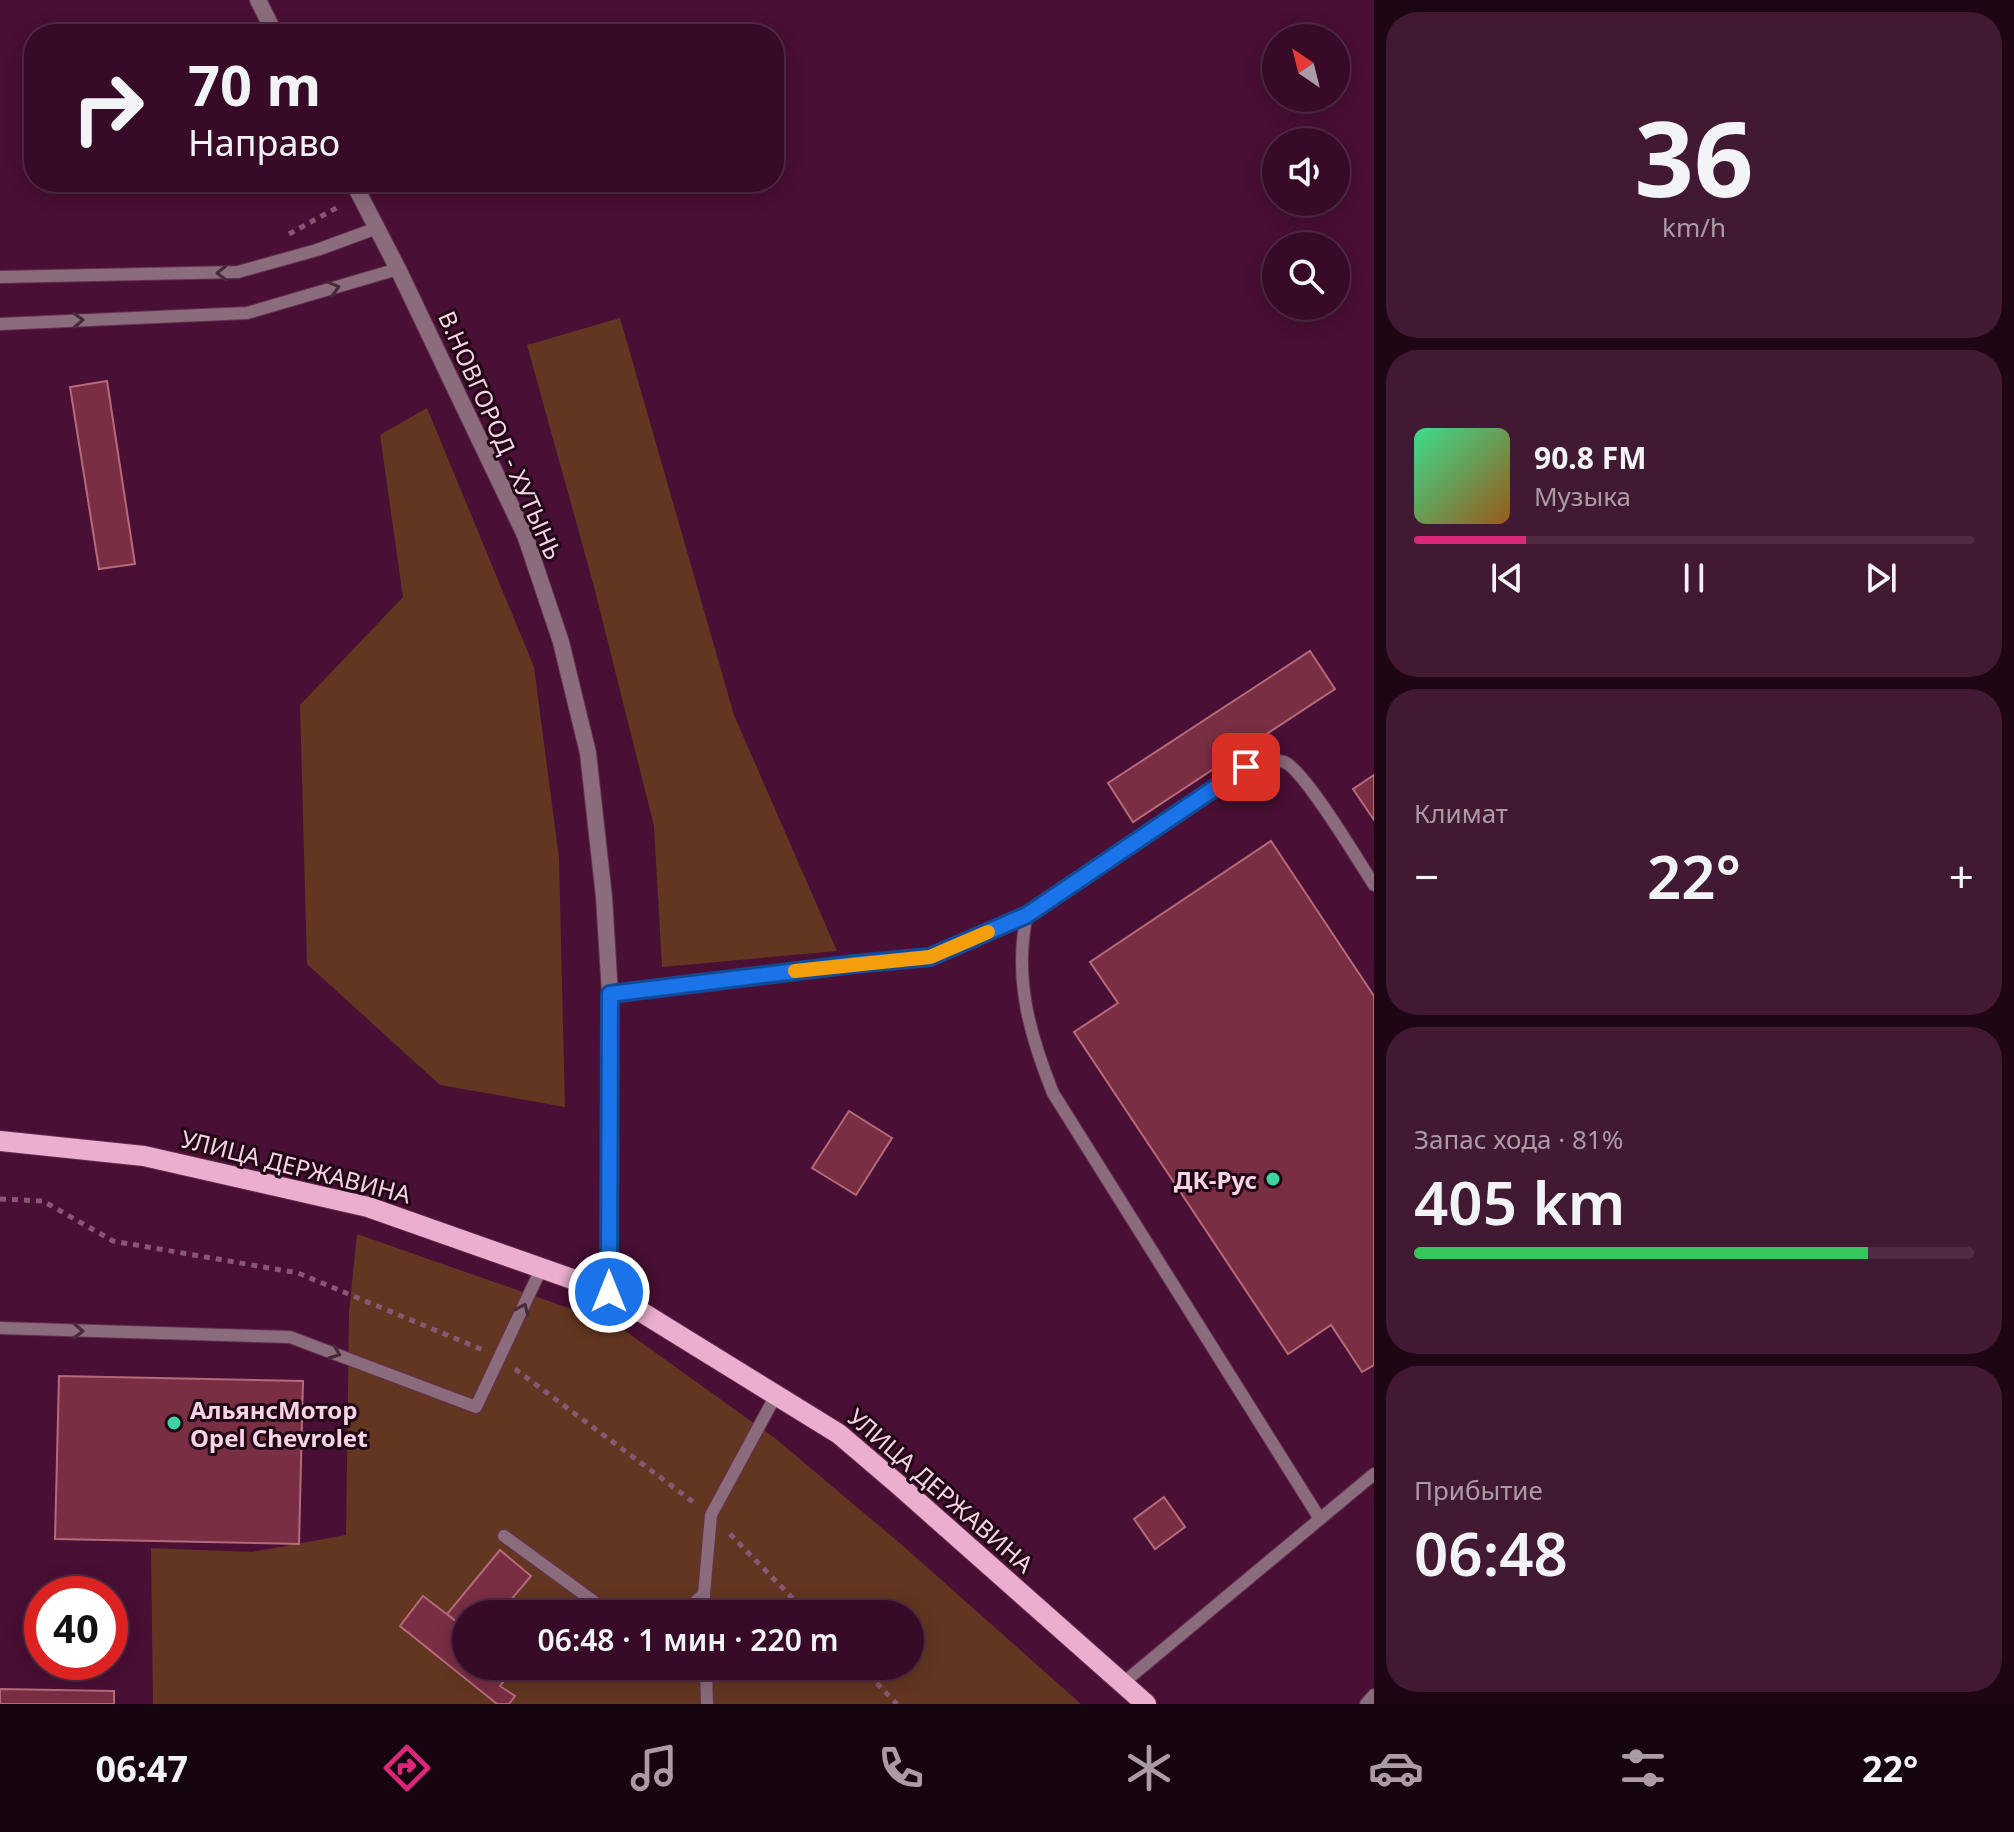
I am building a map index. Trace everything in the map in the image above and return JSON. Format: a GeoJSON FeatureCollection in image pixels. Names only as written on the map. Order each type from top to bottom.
{"type":"FeatureCollection","features":[{"type":"Feature","properties":{"kind":"main road","name":"УЛИЦА ДЕРЖАВИНА"},"geometry":{"type":"LineString","coordinates":[[0,1141],[144,1156],[368,1207],[609,1292],[839,1434],[1146,1704]]}},
{"type":"Feature","properties":{"kind":"street"},"geometry":{"type":"LineString","coordinates":[[258,0],[270,24]]}},
{"type":"Feature","properties":{"kind":"street","name":"В.НОВГОРОД - ХУТЫНЬ"},"geometry":{"type":"LineString","coordinates":[[358,192],[525,535],[561,642],[588,753],[604,897],[610,994],[609,1292]]}},
{"type":"Feature","properties":{"kind":"lane"},"geometry":{"type":"LineString","coordinates":[[0,277],[238,272],[317,250],[377,228]]}},
{"type":"Feature","properties":{"kind":"lane"},"geometry":{"type":"LineString","coordinates":[[0,324],[247,313],[398,269]]}},
{"type":"Feature","properties":{"kind":"lane"},"geometry":{"type":"LineString","coordinates":[[610,994],[930,957],[1027,915],[1246,767],[1267,761],[1284,762],[1302,776],[1374,885]]}},
{"type":"Feature","properties":{"kind":"lane"},"geometry":{"type":"LineString","coordinates":[[1027,915],[1020,963],[1025,1000],[1039,1060],[1053,1093],[1320,1519]]}},
{"type":"Feature","properties":{"kind":"lane"},"geometry":{"type":"LineString","coordinates":[[0,1328],[290,1337],[476,1407],[542,1267]]}},
{"type":"Feature","properties":{"kind":"lane"},"geometry":{"type":"LineString","coordinates":[[704,1600],[711,1515],[776,1395]]}},
{"type":"Feature","properties":{"kind":"lane"},"geometry":{"type":"LineString","coordinates":[[1123,1683],[1374,1474]]}},
{"type":"Feature","properties":{"kind":"lane"},"geometry":{"type":"LineString","coordinates":[[504,1536],[592,1600]]}},
{"type":"Feature","properties":{"kind":"lane"},"geometry":{"type":"LineString","coordinates":[[697,1600],[704,1594]]}},
{"type":"Feature","properties":{"kind":"lane"},"geometry":{"type":"LineString","coordinates":[[706,1680],[707,1704]]}},
{"type":"Feature","properties":{"kind":"lane"},"geometry":{"type":"LineString","coordinates":[[1366,1704],[1374,1695]]}},
{"type":"Feature","properties":{"kind":"path"},"geometry":{"type":"LineString","coordinates":[[285,236],[350,192]]}},
{"type":"Feature","properties":{"kind":"path"},"geometry":{"type":"LineString","coordinates":[[0,1199],[43,1201],[113,1241],[298,1273],[501,1358],[711,1515],[794,1600]]}},
{"type":"Feature","properties":{"kind":"path"},"geometry":{"type":"LineString","coordinates":[[874,1680],[897,1704]]}},
{"type":"Feature","properties":{"kind":"shaded area"},"geometry":{"type":"Polygon","coordinates":[[[620,318],[734,715],[837,951],[662,967],[654,826],[593,583],[527,345],[620,318]]]}},
{"type":"Feature","properties":{"kind":"shaded area"},"geometry":{"type":"Polygon","coordinates":[[[427,408],[534,667],[559,858],[565,1107],[440,1085],[307,964],[300,705],[403,597],[380,435],[427,408]]]}},
{"type":"Feature","properties":{"kind":"shaded area"},"geometry":{"type":"Polygon","coordinates":[[[357,1234],[617,1325],[776,1439],[902,1545],[1081,1704],[153,1704],[151,1548],[252,1552],[346,1535],[349,1312],[357,1234]]]}},
{"type":"Feature","properties":{"kind":"building"},"geometry":{"type":"Polygon","coordinates":[[[107,381],[135,564],[99,569],[70,387],[107,381]]]}},
{"type":"Feature","properties":{"kind":"building"},"geometry":{"type":"Polygon","coordinates":[[[1310,651],[1335,689],[1133,822],[1108,783],[1310,651]]]}},
{"type":"Feature","properties":{"kind":"building"},"geometry":{"type":"Polygon","coordinates":[[[1374,775],[1374,820],[1353,789],[1374,775]]]}},
{"type":"Feature","properties":{"kind":"building","name":"ДК-Рус"},"geometry":{"type":"Polygon","coordinates":[[[1271,841],[1374,996],[1374,1365],[1362,1372],[1331,1325],[1288,1354],[1074,1032],[1118,1003],[1090,962],[1271,841]]]}},
{"type":"Feature","properties":{"kind":"building"},"geometry":{"type":"Polygon","coordinates":[[[849,1111],[892,1138],[856,1195],[812,1168],[849,1111]]]}},
{"type":"Feature","properties":{"kind":"building"},"geometry":{"type":"Polygon","coordinates":[[[59,1376],[303,1381],[299,1544],[55,1539],[59,1376]]]}},
{"type":"Feature","properties":{"kind":"building"},"geometry":{"type":"Polygon","coordinates":[[[1164,1497],[1185,1527],[1155,1549],[1134,1519],[1164,1497]]]}},
{"type":"Feature","properties":{"kind":"building"},"geometry":{"type":"Polygon","coordinates":[[[500,1550],[531,1576],[511,1600],[459,1600],[500,1550]]]}},
{"type":"Feature","properties":{"kind":"building"},"geometry":{"type":"Polygon","coordinates":[[[423,1596],[452,1618],[452,1668],[400,1626],[423,1596]]]}},
{"type":"Feature","properties":{"kind":"building"},"geometry":{"type":"Polygon","coordinates":[[[467,1680],[505,1680],[500,1686],[515,1696],[509,1704],[497,1704],[467,1680]]]}},
{"type":"Feature","properties":{"kind":"building"},"geometry":{"type":"Polygon","coordinates":[[[0,1689],[114,1691],[114,1704],[0,1704],[0,1689]]]}},
{"type":"Feature","properties":{"kind":"slow traffic"},"geometry":{"type":"LineString","coordinates":[[795,971],[930,957],[988,932]]}},
{"type":"Feature","properties":{"kind":"place","name":"ДК-Рус"},"geometry":{"type":"Point","coordinates":[1273,1179]}},
{"type":"Feature","properties":{"kind":"place","name":"АльянсМотор Opel Chevrolet"},"geometry":{"type":"Point","coordinates":[174,1423]}},
{"type":"Feature","properties":{"kind":"route"},"geometry":{"type":"LineString","coordinates":[[609,1292],[610,994],[930,957],[1027,915],[1246,767]]}}]}
